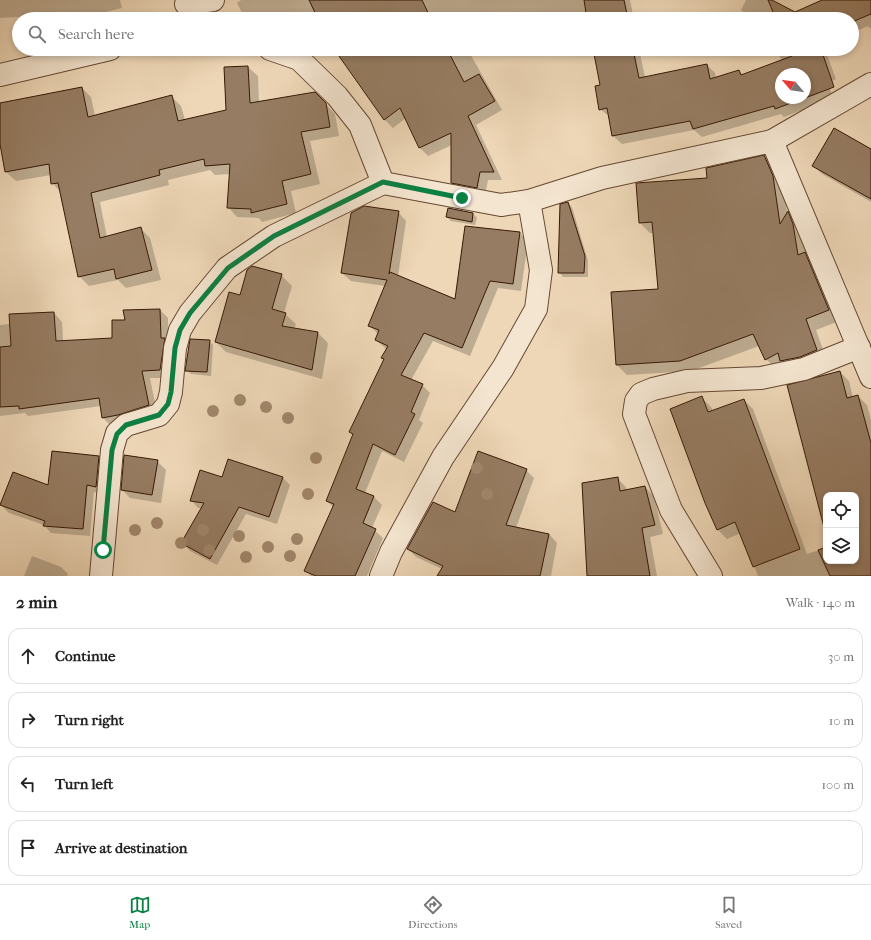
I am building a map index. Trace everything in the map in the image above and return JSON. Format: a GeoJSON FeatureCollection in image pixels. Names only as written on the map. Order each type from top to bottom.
{"type":"FeatureCollection","features":[{"type":"Feature","properties":{"kind":"street"},"geometry":{"type":"LineString","coordinates":[[187,8],[213,0]]}},
{"type":"Feature","properties":{"kind":"street"},"geometry":{"type":"LineString","coordinates":[[0,75],[80,56]]}},
{"type":"Feature","properties":{"kind":"street"},"geometry":{"type":"LineString","coordinates":[[290,56],[299,59],[337,96],[360,125],[383,182]]}},
{"type":"Feature","properties":{"kind":"street"},"geometry":{"type":"LineString","coordinates":[[100,576],[112,450],[117,434],[126,425],[159,415],[168,404],[171,392],[175,348],[180,330],[190,313],[228,268],[274,236],[383,182],[501,206],[530,201],[602,178],[772,141],[871,84]]}},
{"type":"Feature","properties":{"kind":"street"},"geometry":{"type":"LineString","coordinates":[[772,141],[871,377]]}},
{"type":"Feature","properties":{"kind":"street"},"geometry":{"type":"LineString","coordinates":[[381,576],[391,552],[443,456],[503,368],[536,309],[541,270],[530,201]]}},
{"type":"Feature","properties":{"kind":"street"},"geometry":{"type":"LineString","coordinates":[[711,576],[672,510],[634,414],[636,401],[641,394],[687,381],[761,378],[804,369],[859,347]]}},
{"type":"Feature","properties":{"kind":"building"},"geometry":{"type":"Polygon","coordinates":[[[309,0],[422,0],[428,12],[315,12],[309,0]]]}},
{"type":"Feature","properties":{"kind":"building"},"geometry":{"type":"Polygon","coordinates":[[[584,0],[624,0],[627,12],[586,12],[584,0]]]}},
{"type":"Feature","properties":{"kind":"building"},"geometry":{"type":"Polygon","coordinates":[[[768,0],[772,0],[795,12],[773,12],[768,0]]]}},
{"type":"Feature","properties":{"kind":"building"},"geometry":{"type":"Polygon","coordinates":[[[822,0],[871,0],[871,14],[859,19],[859,12],[795,12],[822,0]]]}},
{"type":"Feature","properties":{"kind":"building"},"geometry":{"type":"Polygon","coordinates":[[[339,56],[451,56],[464,82],[479,74],[495,101],[468,116],[494,172],[480,172],[477,188],[451,183],[451,133],[419,148],[400,108],[384,120],[339,56]]]}},
{"type":"Feature","properties":{"kind":"building"},"geometry":{"type":"Polygon","coordinates":[[[594,56],[634,56],[639,78],[707,64],[710,79],[739,70],[741,75],[792,56],[823,56],[834,87],[811,96],[811,68],[775,68],[775,104],[788,104],[775,109],[774,106],[693,129],[690,121],[612,136],[607,108],[599,110],[595,86],[600,85],[594,56]]]}},
{"type":"Feature","properties":{"kind":"building"},"geometry":{"type":"Polygon","coordinates":[[[248,66],[250,103],[315,92],[326,103],[330,127],[301,132],[311,174],[282,181],[287,204],[251,213],[251,209],[227,208],[230,164],[205,166],[204,159],[159,170],[160,175],[91,193],[100,238],[141,227],[152,270],[116,279],[114,269],[78,277],[58,183],[51,184],[49,164],[5,172],[0,144],[0,103],[82,87],[88,117],[172,95],[178,121],[226,110],[224,67],[248,66]]]}},
{"type":"Feature","properties":{"kind":"building"},"geometry":{"type":"Polygon","coordinates":[[[834,128],[871,149],[871,199],[812,166],[834,128]]]}},
{"type":"Feature","properties":{"kind":"building"},"geometry":{"type":"Polygon","coordinates":[[[764,155],[773,176],[780,224],[788,211],[793,224],[798,255],[805,252],[829,310],[806,319],[817,350],[800,357],[780,361],[778,353],[765,360],[753,334],[680,361],[616,365],[611,292],[658,289],[652,222],[639,223],[636,183],[707,178],[706,168],[764,155]]]}},
{"type":"Feature","properties":{"kind":"building"},"geometry":{"type":"Polygon","coordinates":[[[568,202],[585,256],[584,273],[558,273],[560,204],[568,202]]]}},
{"type":"Feature","properties":{"kind":"building"},"geometry":{"type":"Polygon","coordinates":[[[364,206],[399,211],[389,274],[390,272],[455,299],[465,226],[520,232],[513,284],[490,281],[462,348],[424,333],[401,375],[423,384],[411,412],[415,414],[395,455],[373,444],[356,489],[374,496],[363,523],[376,529],[355,576],[316,576],[304,571],[334,504],[326,501],[353,434],[349,432],[384,359],[381,358],[388,346],[375,340],[379,330],[368,326],[387,280],[341,273],[351,213],[364,206]]]}},
{"type":"Feature","properties":{"kind":"building"},"geometry":{"type":"Polygon","coordinates":[[[448,208],[473,213],[472,222],[446,217],[448,208]]]}},
{"type":"Feature","properties":{"kind":"building"},"geometry":{"type":"Polygon","coordinates":[[[252,266],[282,274],[272,309],[286,313],[282,326],[318,332],[312,370],[215,342],[229,292],[240,295],[247,270],[252,266]]]}},
{"type":"Feature","properties":{"kind":"building"},"geometry":{"type":"Polygon","coordinates":[[[160,309],[161,338],[165,338],[160,370],[142,371],[149,405],[118,415],[102,418],[99,398],[19,409],[19,406],[0,407],[0,347],[11,346],[9,314],[54,312],[56,341],[112,338],[112,320],[125,320],[123,310],[160,309]]]}},
{"type":"Feature","properties":{"kind":"building"},"geometry":{"type":"Polygon","coordinates":[[[190,339],[210,340],[207,372],[185,371],[190,339]]]}},
{"type":"Feature","properties":{"kind":"building"},"geometry":{"type":"Polygon","coordinates":[[[840,371],[847,398],[858,395],[871,443],[871,576],[830,576],[824,564],[859,564],[859,492],[823,492],[823,523],[787,385],[840,371]]]}},
{"type":"Feature","properties":{"kind":"building"},"geometry":{"type":"Polygon","coordinates":[[[702,396],[708,412],[744,399],[800,549],[753,567],[735,522],[717,530],[705,503],[670,409],[702,396]]]}},
{"type":"Feature","properties":{"kind":"building"},"geometry":{"type":"Polygon","coordinates":[[[52,451],[99,456],[96,487],[87,485],[83,529],[43,526],[45,521],[0,505],[13,472],[48,485],[52,451]]]}},
{"type":"Feature","properties":{"kind":"building"},"geometry":{"type":"Polygon","coordinates":[[[478,451],[527,469],[506,525],[549,534],[540,576],[437,576],[443,566],[407,549],[433,502],[455,512],[478,451]]]}},
{"type":"Feature","properties":{"kind":"building"},"geometry":{"type":"Polygon","coordinates":[[[124,455],[158,460],[152,495],[121,490],[124,455]]]}},
{"type":"Feature","properties":{"kind":"building"},"geometry":{"type":"Polygon","coordinates":[[[228,459],[283,477],[269,517],[239,507],[210,559],[181,543],[204,503],[190,501],[200,470],[222,477],[228,459]]]}},
{"type":"Feature","properties":{"kind":"building"},"geometry":{"type":"Polygon","coordinates":[[[618,477],[620,491],[645,486],[655,525],[642,528],[650,576],[587,576],[582,483],[618,477]]]}},
{"type":"Feature","properties":{"kind":"building"},"geometry":{"type":"Polygon","coordinates":[[[823,548],[823,561],[818,550],[823,548]]]}},
{"type":"Feature","properties":{"kind":"route"},"geometry":{"type":"LineString","coordinates":[[103,550],[112,450],[117,434],[126,425],[159,415],[168,404],[171,392],[175,348],[180,330],[190,313],[228,268],[274,236],[383,182],[462,198]]}}]}
